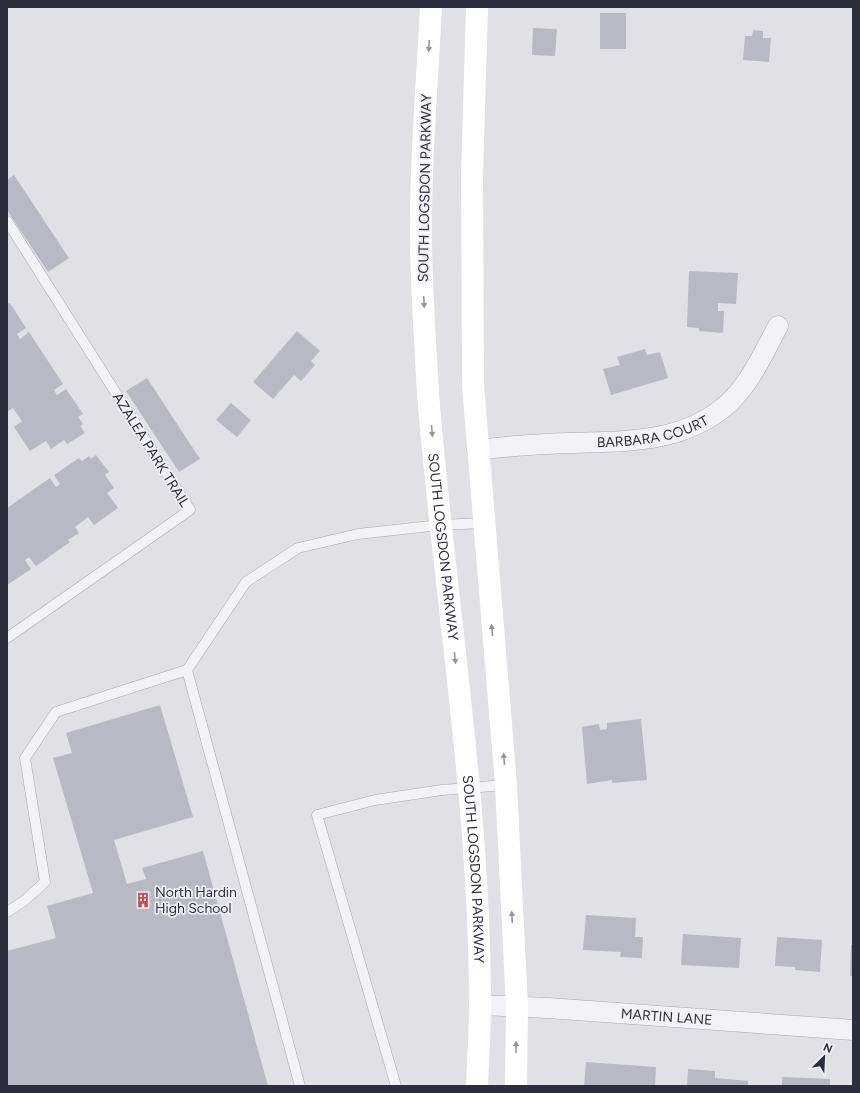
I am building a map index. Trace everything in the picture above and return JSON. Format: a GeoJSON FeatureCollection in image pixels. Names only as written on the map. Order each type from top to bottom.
{"type":"FeatureCollection","features":[{"type":"Feature","properties":{"kind":"main road","name":"SOUTH LOGSDON PARKWAY"},"geometry":{"type":"LineString","coordinates":[[431,7],[424,141],[421,245],[428,390],[440,525],[468,787],[477,909],[480,1005],[477,1086]]}},
{"type":"Feature","properties":{"kind":"main road"},"geometry":{"type":"LineString","coordinates":[[477,7],[472,175],[473,385],[483,523],[506,785],[517,1007],[516,1086]]}},
{"type":"Feature","properties":{"kind":"street","name":"BARBARA COURT"},"geometry":{"type":"LineString","coordinates":[[477,450],[517,445],[613,442],[658,438],[685,431],[709,419],[730,402],[747,382],[778,326]]}},
{"type":"Feature","properties":{"kind":"street","name":"MARTIN LANE"},"geometry":{"type":"LineString","coordinates":[[480,1005],[853,1030]]}},
{"type":"Feature","properties":{"kind":"lane","name":"AZALEA PARK TRAIL"},"geometry":{"type":"LineString","coordinates":[[7,221],[190,510],[7,638]]}},
{"type":"Feature","properties":{"kind":"lane"},"geometry":{"type":"LineString","coordinates":[[7,912],[24,901],[45,882],[25,758],[56,712],[187,670],[246,582],[298,548],[358,534],[440,525],[483,523]]}},
{"type":"Feature","properties":{"kind":"lane"},"geometry":{"type":"LineString","coordinates":[[187,670],[300,1086]]}},
{"type":"Feature","properties":{"kind":"lane"},"geometry":{"type":"LineString","coordinates":[[396,1086],[317,815],[375,800],[468,787],[506,785]]}},
{"type":"Feature","properties":{"kind":"building"},"geometry":{"type":"Polygon","coordinates":[[[600,13],[626,13],[626,49],[600,49],[600,13]]]}},
{"type":"Feature","properties":{"kind":"building"},"geometry":{"type":"Polygon","coordinates":[[[533,28],[557,29],[555,56],[532,55],[533,28]]]}},
{"type":"Feature","properties":{"kind":"building"},"geometry":{"type":"Polygon","coordinates":[[[753,30],[763,31],[763,38],[771,38],[769,62],[743,60],[745,36],[752,36],[753,30]]]}},
{"type":"Feature","properties":{"kind":"building"},"geometry":{"type":"Polygon","coordinates":[[[14,175],[69,258],[48,272],[7,210],[7,180],[14,175]]]}},
{"type":"Feature","properties":{"kind":"building"},"geometry":{"type":"Polygon","coordinates":[[[689,271],[738,273],[736,304],[718,303],[718,311],[724,311],[723,333],[699,331],[699,328],[687,327],[689,271]]]}},
{"type":"Feature","properties":{"kind":"building"},"geometry":{"type":"Polygon","coordinates":[[[10,303],[26,328],[17,334],[20,339],[29,332],[63,384],[54,390],[57,395],[66,389],[83,414],[78,417],[83,424],[80,426],[85,433],[67,444],[64,440],[51,449],[46,441],[30,451],[14,427],[22,421],[13,408],[7,412],[7,304],[10,303]]]}},
{"type":"Feature","properties":{"kind":"building"},"geometry":{"type":"Polygon","coordinates":[[[297,331],[320,351],[311,361],[315,365],[301,381],[294,375],[273,399],[253,382],[297,331]]]}},
{"type":"Feature","properties":{"kind":"building"},"geometry":{"type":"Polygon","coordinates":[[[645,349],[647,355],[660,352],[668,378],[611,395],[603,369],[620,365],[617,357],[645,349]]]}},
{"type":"Feature","properties":{"kind":"building"},"geometry":{"type":"Polygon","coordinates":[[[147,378],[200,459],[179,472],[126,391],[147,378]]]}},
{"type":"Feature","properties":{"kind":"building"},"geometry":{"type":"Polygon","coordinates":[[[231,403],[251,420],[237,437],[216,420],[231,403]]]}},
{"type":"Feature","properties":{"kind":"building"},"geometry":{"type":"Polygon","coordinates":[[[96,455],[109,472],[105,475],[114,488],[107,493],[118,508],[94,525],[88,517],[75,527],[79,533],[68,540],[70,542],[36,566],[29,557],[25,560],[31,569],[7,585],[7,508],[50,478],[56,487],[60,484],[54,475],[79,458],[82,461],[89,456],[91,459],[96,455]]]}},
{"type":"Feature","properties":{"kind":"building","name":"North Hardin High School"},"geometry":{"type":"Polygon","coordinates":[[[160,705],[193,817],[114,840],[127,884],[146,879],[142,868],[203,851],[268,1086],[7,1086],[7,951],[56,938],[47,906],[93,893],[53,758],[72,753],[66,733],[160,705]]]}},
{"type":"Feature","properties":{"kind":"building"},"geometry":{"type":"Polygon","coordinates":[[[641,719],[647,780],[612,783],[612,780],[587,784],[582,727],[599,724],[600,730],[607,729],[607,723],[641,719]]]}},
{"type":"Feature","properties":{"kind":"building"},"geometry":{"type":"Polygon","coordinates":[[[586,915],[636,918],[635,937],[643,937],[642,958],[620,957],[621,952],[583,950],[586,915]]]}},
{"type":"Feature","properties":{"kind":"building"},"geometry":{"type":"Polygon","coordinates":[[[683,934],[741,938],[739,968],[681,965],[683,934]]]}},
{"type":"Feature","properties":{"kind":"building"},"geometry":{"type":"Polygon","coordinates":[[[777,937],[822,940],[820,972],[795,970],[795,967],[775,966],[777,937]]]}},
{"type":"Feature","properties":{"kind":"building"},"geometry":{"type":"Polygon","coordinates":[[[851,945],[853,945],[853,976],[850,976],[851,945]]]}},
{"type":"Feature","properties":{"kind":"building"},"geometry":{"type":"Polygon","coordinates":[[[586,1062],[656,1067],[655,1086],[584,1086],[586,1062]]]}},
{"type":"Feature","properties":{"kind":"building"},"geometry":{"type":"Polygon","coordinates":[[[688,1069],[715,1071],[715,1078],[748,1081],[748,1086],[687,1086],[688,1069]]]}},
{"type":"Feature","properties":{"kind":"building"},"geometry":{"type":"Polygon","coordinates":[[[782,1077],[830,1079],[830,1086],[782,1086],[782,1077]]]}},
{"type":"Feature","properties":{"kind":"place","name":"North Hardin High School"},"geometry":{"type":"Point","coordinates":[143,900]}}]}
